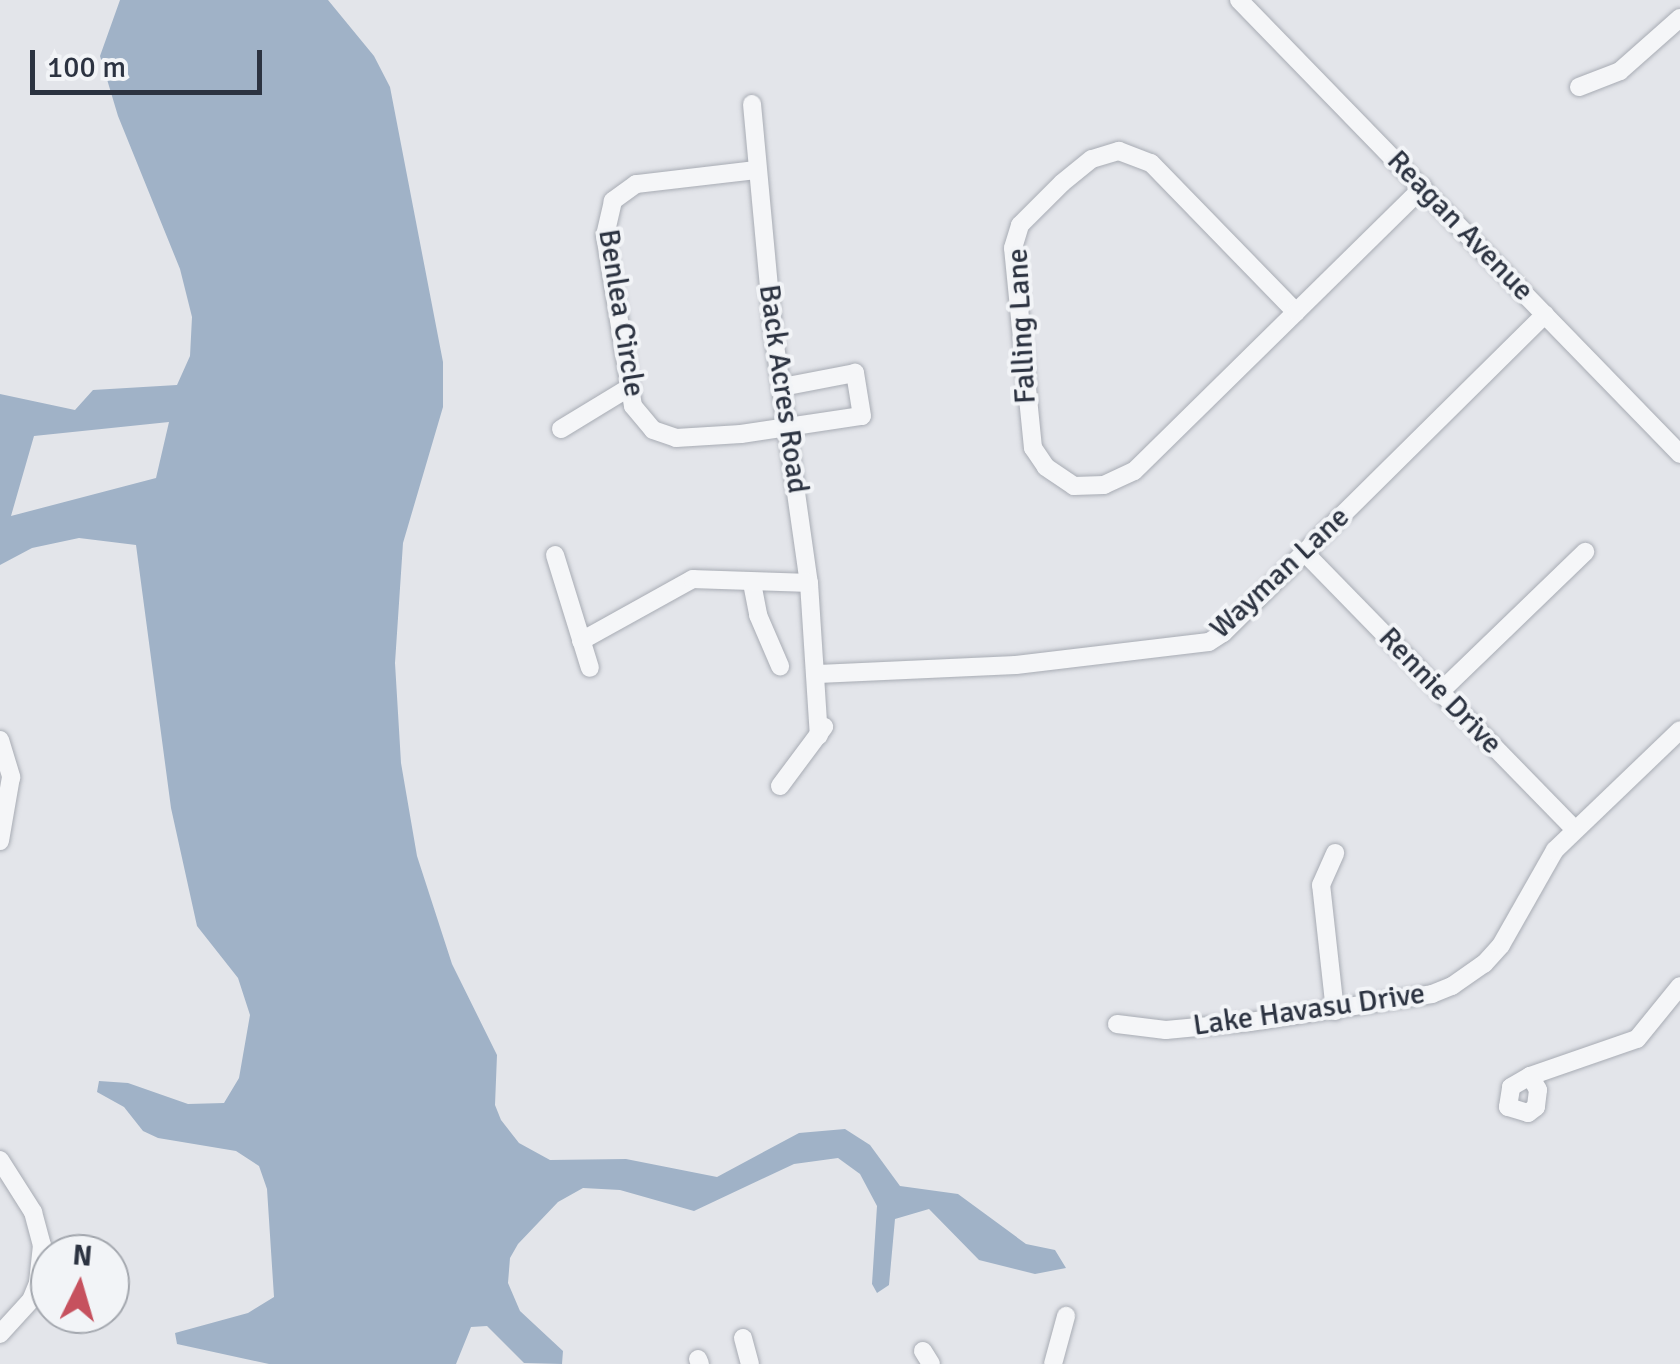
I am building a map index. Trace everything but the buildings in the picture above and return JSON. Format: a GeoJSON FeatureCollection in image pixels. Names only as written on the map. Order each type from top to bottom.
{"type":"FeatureCollection","features":[{"type":"Feature","properties":{"kind":"street","name":"Reagan Avenue"},"geometry":{"type":"LineString","coordinates":[[1239,0],[1680,454]]}},
{"type":"Feature","properties":{"kind":"street"},"geometry":{"type":"LineString","coordinates":[[1579,87],[1620,71],[1680,18]]}},
{"type":"Feature","properties":{"kind":"street","name":"Back Acres Road"},"geometry":{"type":"LineString","coordinates":[[752,104],[756,170],[818,674],[819,736],[780,786]]}},
{"type":"Feature","properties":{"kind":"street","name":"Falling Lane"},"geometry":{"type":"LineString","coordinates":[[1296,312],[1151,164],[1119,151],[1092,159],[1027,216],[1016,235],[1028,425],[1036,454],[1074,486],[1120,480],[1296,312],[1422,187]]}},
{"type":"Feature","properties":{"kind":"street","name":"Benlea Circle"},"geometry":{"type":"LineString","coordinates":[[756,170],[636,184],[613,200],[605,235],[630,387],[640,418],[665,436],[790,429],[862,416],[855,373],[782,387]]}},
{"type":"Feature","properties":{"kind":"street","name":"Wayman Lane"},"geometry":{"type":"LineString","coordinates":[[818,674],[1016,665],[1190,648],[1224,633],[1545,314]]}},
{"type":"Feature","properties":{"kind":"street"},"geometry":{"type":"LineString","coordinates":[[560,430],[630,387]]}},
{"type":"Feature","properties":{"kind":"street"},"geometry":{"type":"LineString","coordinates":[[1440,692],[1585,552]]}},
{"type":"Feature","properties":{"kind":"street","name":"Rennie Drive"},"geometry":{"type":"LineString","coordinates":[[1305,554],[1574,830]]}},
{"type":"Feature","properties":{"kind":"street"},"geometry":{"type":"LineString","coordinates":[[556,555],[590,668]]}},
{"type":"Feature","properties":{"kind":"street"},"geometry":{"type":"LineString","coordinates":[[581,640],[694,579],[809,582]]}},
{"type":"Feature","properties":{"kind":"street"},"geometry":{"type":"LineString","coordinates":[[752,583],[758,615],[780,666]]}},
{"type":"Feature","properties":{"kind":"street","name":"Lake Havasu Drive"},"geometry":{"type":"LineString","coordinates":[[1117,1024],[1166,1030],[1334,1011],[1432,994],[1467,978],[1501,945],[1537,875],[1574,830],[1680,730]]}},
{"type":"Feature","properties":{"kind":"street"},"geometry":{"type":"LineString","coordinates":[[0,740],[11,776],[0,841]]}},
{"type":"Feature","properties":{"kind":"street"},"geometry":{"type":"LineString","coordinates":[[1334,1011],[1321,886],[1335,853]]}},
{"type":"Feature","properties":{"kind":"street"},"geometry":{"type":"LineString","coordinates":[[1530,1076],[1637,1039],[1680,986]]}},
{"type":"Feature","properties":{"kind":"street"},"geometry":{"type":"LineString","coordinates":[[0,1160],[20,1185],[39,1229],[42,1264],[31,1300],[0,1334]]}},
{"type":"Feature","properties":{"kind":"street"},"geometry":{"type":"LineString","coordinates":[[1053,1364],[1066,1316]]}},
{"type":"Feature","properties":{"kind":"street"},"geometry":{"type":"LineString","coordinates":[[743,1338],[750,1364]]}},
{"type":"Feature","properties":{"kind":"water"},"geometry":{"type":"Polygon","coordinates":[[[120,0],[328,0],[374,56],[390,87],[443,362],[443,407],[403,543],[395,663],[401,763],[417,856],[452,964],[497,1055],[495,1105],[519,1143],[550,1160],[626,1159],[717,1177],[799,1133],[845,1129],[870,1145],[900,1186],[958,1194],[1026,1244],[1055,1250],[1066,1268],[1035,1274],[979,1260],[929,1209],[895,1219],[889,1285],[877,1293],[872,1284],[877,1206],[860,1174],[838,1158],[794,1164],[694,1211],[620,1190],[583,1188],[558,1202],[518,1244],[510,1258],[508,1283],[520,1311],[563,1351],[562,1364],[524,1363],[487,1326],[471,1327],[456,1364],[269,1364],[177,1344],[175,1333],[248,1313],[274,1297],[267,1189],[259,1166],[236,1151],[158,1138],[143,1131],[124,1107],[97,1092],[99,1081],[128,1083],[188,1104],[224,1103],[239,1078],[250,1015],[238,978],[197,926],[171,808],[136,545],[79,538],[32,548],[0,565],[0,394],[75,410],[93,390],[177,385],[190,356],[192,317],[180,269],[118,116],[100,56],[120,0]],[[169,422],[34,436],[11,516],[156,478],[169,422]]]}}]}
